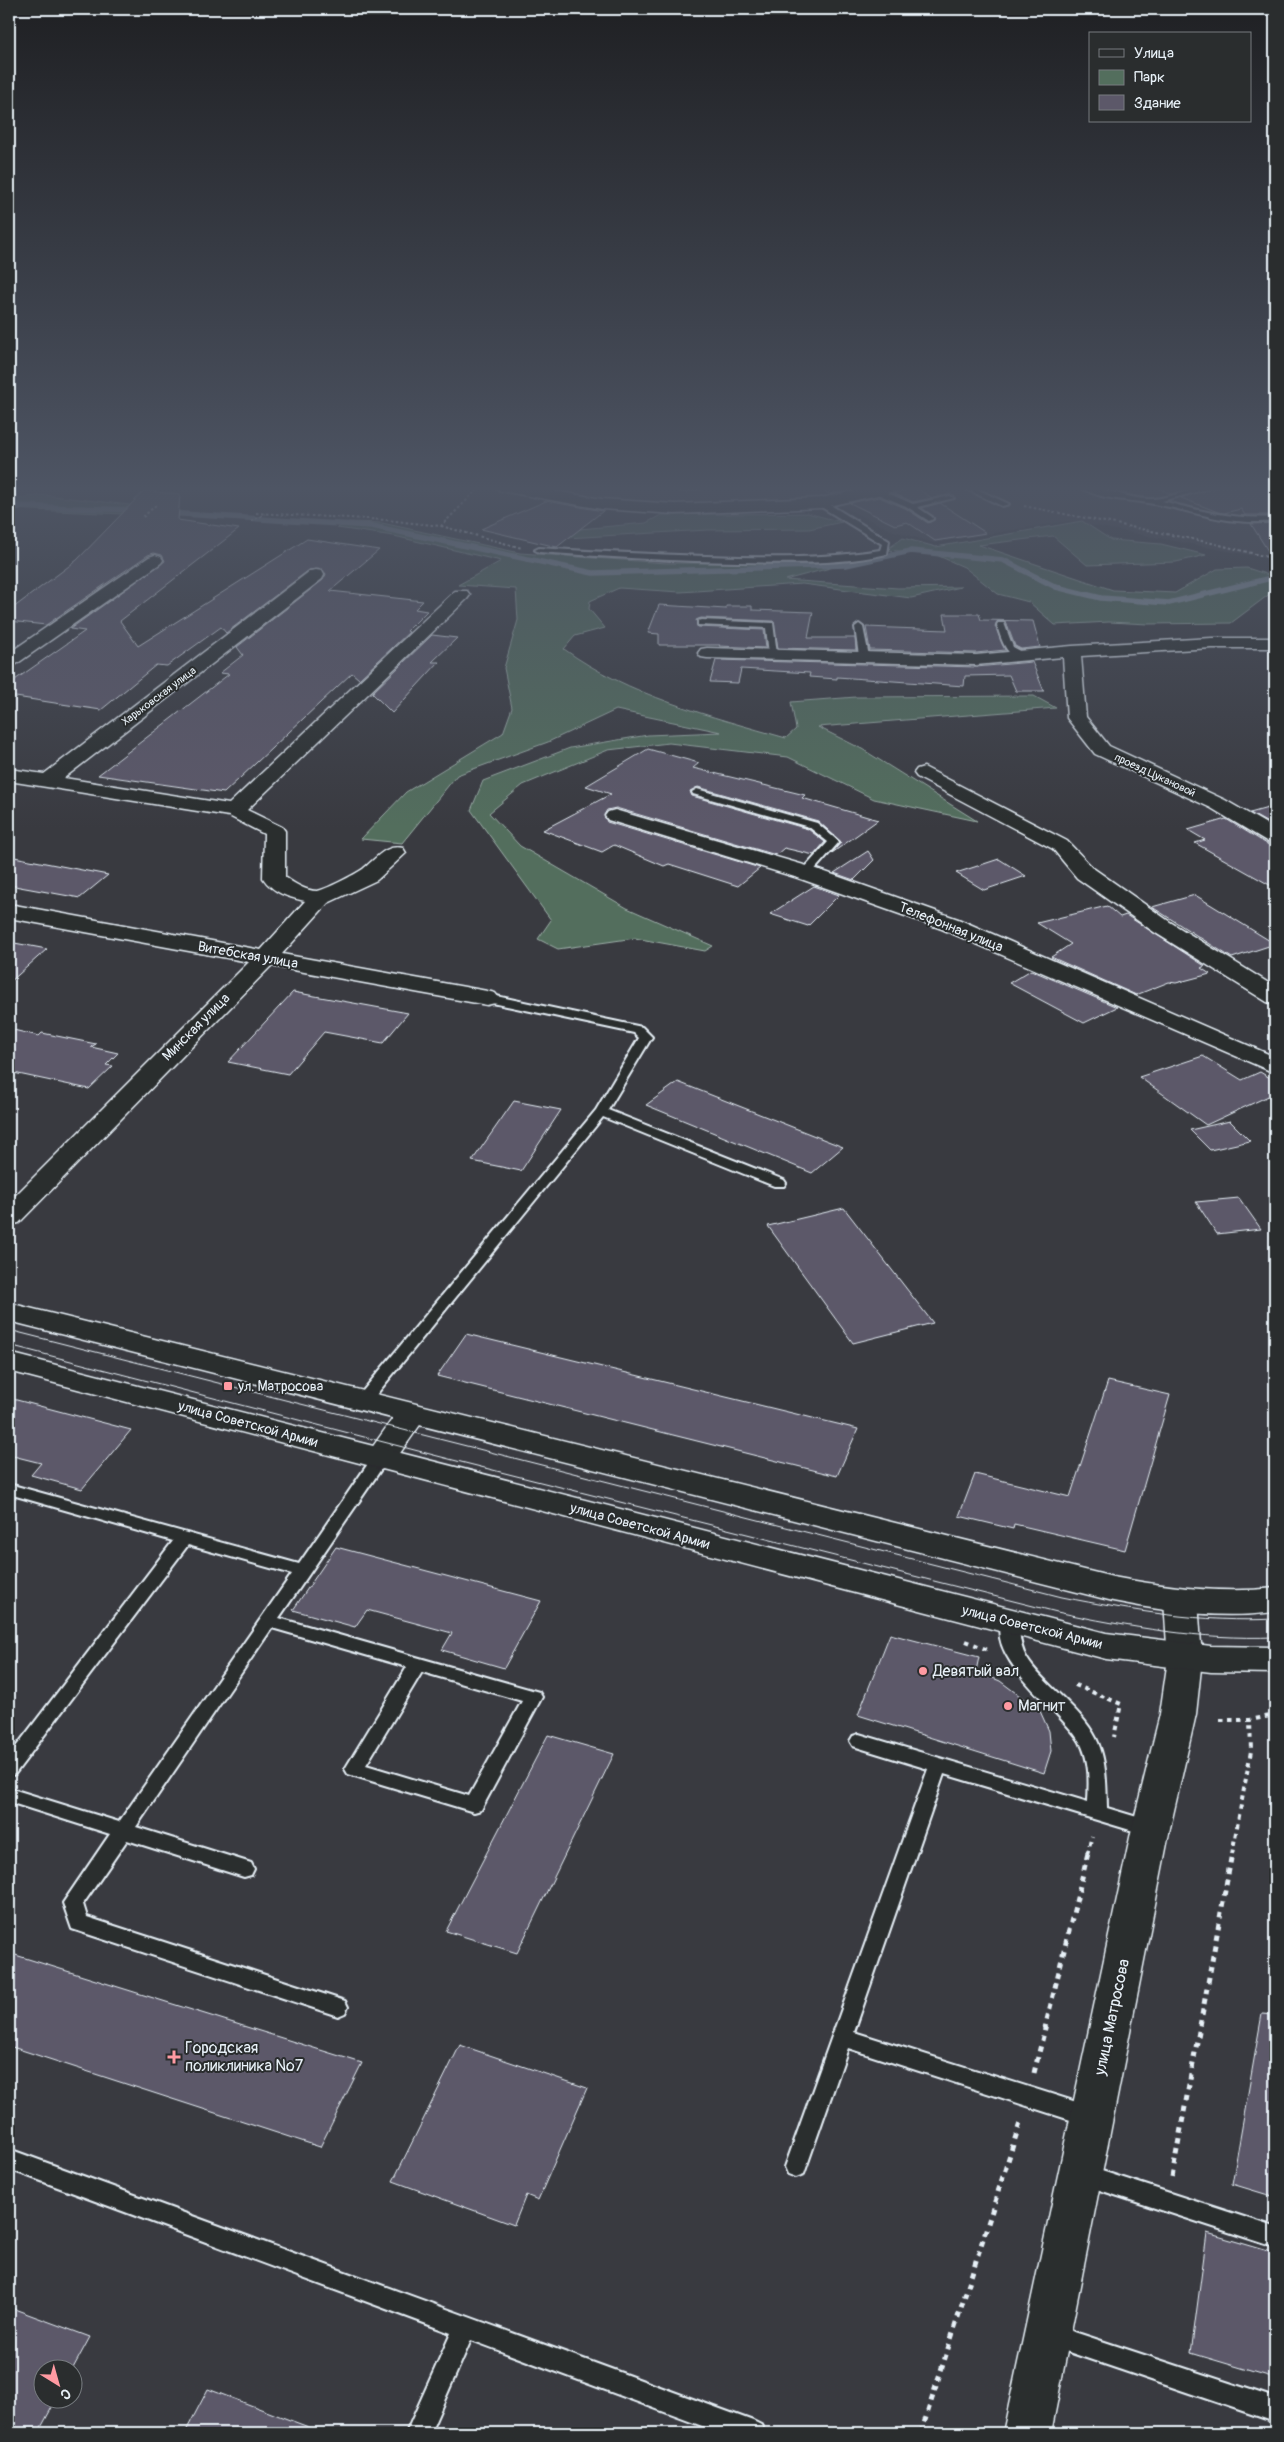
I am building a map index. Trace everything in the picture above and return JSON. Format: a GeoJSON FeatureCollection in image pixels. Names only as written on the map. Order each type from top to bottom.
{"type":"FeatureCollection","features":[{"type":"Feature","properties":{"kind":"street"},"geometry":{"type":"LineString","coordinates":[[9,661],[97,600]]}},
{"type":"Feature","properties":{"kind":"street","name":"Харьковская улица"},"geometry":{"type":"LineString","coordinates":[[49,780],[283,600]]}},
{"type":"Feature","properties":{"kind":"street"},"geometry":{"type":"LineString","coordinates":[[234,811],[456,600]]}},
{"type":"Feature","properties":{"kind":"street"},"geometry":{"type":"LineString","coordinates":[[1245,643],[1275,659]]}},
{"type":"Feature","properties":{"kind":"street"},"geometry":{"type":"LineString","coordinates":[[707,653],[976,660],[1072,651],[1275,643]]}},
{"type":"Feature","properties":{"kind":"street","name":"проезд Цукановой"},"geometry":{"type":"LineString","coordinates":[[1072,651],[1077,718],[1102,750],[1218,804],[1275,838]]}},
{"type":"Feature","properties":{"kind":"street"},"geometry":{"type":"LineString","coordinates":[[924,773],[1060,846],[1085,873],[1162,927],[1275,997]]}},
{"type":"Feature","properties":{"kind":"street"},"geometry":{"type":"LineString","coordinates":[[9,774],[234,811],[275,831],[274,878],[280,885],[291,891],[320,898]]}},
{"type":"Feature","properties":{"kind":"street","name":"Телефонная улица"},"geometry":{"type":"LineString","coordinates":[[615,816],[806,873],[950,924],[1275,1066]]}},
{"type":"Feature","properties":{"kind":"street","name":"Минская улица"},"geometry":{"type":"LineString","coordinates":[[9,1217],[265,959],[320,898],[369,875],[395,853]]}},
{"type":"Feature","properties":{"kind":"street","name":"Витебская улица"},"geometry":{"type":"LineString","coordinates":[[9,911],[487,998]]}},
{"type":"Feature","properties":{"kind":"street"},"geometry":{"type":"LineString","coordinates":[[9,1312],[412,1415],[1113,1589],[1180,1601],[1209,1604],[1275,1600]]}},
{"type":"Feature","properties":{"kind":"street","name":"улица Советской Армии"},"geometry":{"type":"LineString","coordinates":[[9,1362],[1106,1646],[1185,1659],[1248,1662],[1275,1660]]}},
{"type":"Feature","properties":{"kind":"street"},"geometry":{"type":"LineString","coordinates":[[380,1459],[412,1415]]}},
{"type":"Feature","properties":{"kind":"street","name":"улица Матросова"},"geometry":{"type":"LineString","coordinates":[[1028,2433],[1151,1828],[1178,1714],[1185,1659],[1180,1601]]}},
{"type":"Feature","properties":{"kind":"lane"},"geometry":{"type":"LineString","coordinates":[[701,623],[770,624],[773,654]]}},
{"type":"Feature","properties":{"kind":"lane"},"geometry":{"type":"LineString","coordinates":[[1001,625],[1009,648],[1023,656]]}},
{"type":"Feature","properties":{"kind":"lane"},"geometry":{"type":"LineString","coordinates":[[859,627],[864,656]]}},
{"type":"Feature","properties":{"kind":"lane"},"geometry":{"type":"LineString","coordinates":[[697,792],[813,826],[834,842],[806,873]]}},
{"type":"Feature","properties":{"kind":"lane"},"geometry":{"type":"LineString","coordinates":[[362,1402],[601,1112],[646,1037],[638,1030],[487,998]]}},
{"type":"Feature","properties":{"kind":"lane"},"geometry":{"type":"LineString","coordinates":[[601,1112],[779,1183]]}},
{"type":"Feature","properties":{"kind":"lane"},"geometry":{"type":"LineString","coordinates":[[338,2007],[79,1923],[74,1903],[380,1459]]}},
{"type":"Feature","properties":{"kind":"lane"},"geometry":{"type":"LineString","coordinates":[[9,1490],[302,1571]]}},
{"type":"Feature","properties":{"kind":"lane"},"geometry":{"type":"LineString","coordinates":[[9,1769],[184,1538]]}},
{"type":"Feature","properties":{"kind":"lane"},"geometry":{"type":"LineString","coordinates":[[268,1621],[418,1664],[533,1697],[474,1805],[354,1769],[418,1664]]}},
{"type":"Feature","properties":{"kind":"lane"},"geometry":{"type":"LineString","coordinates":[[1008,1621],[1011,1644],[1022,1664],[1043,1690],[1077,1722],[1096,1756],[1098,1813]]}},
{"type":"Feature","properties":{"kind":"lane"},"geometry":{"type":"LineString","coordinates":[[859,1741],[1151,1828]]}},
{"type":"Feature","properties":{"kind":"lane"},"geometry":{"type":"LineString","coordinates":[[796,2167],[938,1765]]}},
{"type":"Feature","properties":{"kind":"lane"},"geometry":{"type":"LineString","coordinates":[[9,1795],[244,1869]]}},
{"type":"Feature","properties":{"kind":"lane"},"geometry":{"type":"LineString","coordinates":[[842,2038],[1092,2117]]}},
{"type":"Feature","properties":{"kind":"lane"},"geometry":{"type":"LineString","coordinates":[[9,2159],[753,2433]]}},
{"type":"Feature","properties":{"kind":"lane"},"geometry":{"type":"LineString","coordinates":[[1080,2174],[1275,2237]]}},
{"type":"Feature","properties":{"kind":"lane"},"geometry":{"type":"LineString","coordinates":[[418,2433],[465,2328]]}},
{"type":"Feature","properties":{"kind":"lane"},"geometry":{"type":"LineString","coordinates":[[1048,2334],[1275,2410]]}},
{"type":"Feature","properties":{"kind":"path"},"geometry":{"type":"LineString","coordinates":[[1220,1720],[1250,1720],[1275,1715]]}},
{"type":"Feature","properties":{"kind":"path"},"geometry":{"type":"LineString","coordinates":[[1167,2202],[1251,1752],[1250,1720]]}},
{"type":"Feature","properties":{"kind":"green space"},"geometry":{"type":"Polygon","coordinates":[[[517,600],[592,600],[590,601],[589,609],[605,628],[575,636],[564,649],[589,665],[642,692],[700,713],[786,738],[796,729],[791,702],[856,697],[1034,696],[1056,708],[818,727],[862,749],[977,821],[874,799],[788,757],[669,743],[608,750],[523,785],[489,813],[520,846],[627,908],[713,946],[705,951],[635,938],[558,949],[538,939],[551,920],[471,810],[483,781],[570,748],[648,735],[721,732],[616,710],[548,742],[457,775],[402,843],[361,839],[406,792],[503,733],[512,708],[504,668],[518,620],[517,600]]]}},
{"type":"Feature","properties":{"kind":"green space"},"geometry":{"type":"Polygon","coordinates":[[[1021,600],[1262,600],[1231,623],[1148,624],[1109,622],[1055,625],[1029,602],[1021,600]]]}},
{"type":"Feature","properties":{"kind":"building"},"geometry":{"type":"Polygon","coordinates":[[[24,600],[82,600],[46,625],[9,621],[9,611],[24,600]]]}},
{"type":"Feature","properties":{"kind":"building"},"geometry":{"type":"Polygon","coordinates":[[[111,600],[147,600],[120,621],[138,646],[211,600],[270,600],[226,633],[221,627],[167,666],[156,665],[101,710],[9,696],[9,684],[85,631],[70,629],[111,600]]]}},
{"type":"Feature","properties":{"kind":"building"},"geometry":{"type":"Polygon","coordinates":[[[297,600],[413,600],[423,601],[415,609],[427,611],[407,631],[409,632],[359,679],[352,673],[224,793],[98,775],[229,674],[220,673],[243,655],[237,647],[297,600]]]}},
{"type":"Feature","properties":{"kind":"building"},"geometry":{"type":"Polygon","coordinates":[[[659,605],[726,609],[726,606],[752,606],[752,610],[813,612],[808,638],[855,638],[856,650],[778,648],[773,621],[701,618],[696,620],[698,627],[764,630],[766,648],[720,645],[659,645],[659,634],[648,633],[659,605]]]}},
{"type":"Feature","properties":{"kind":"building"},"geometry":{"type":"Polygon","coordinates":[[[944,614],[979,614],[981,620],[1033,621],[1040,647],[1021,649],[1015,646],[1006,622],[998,621],[995,626],[1005,650],[976,653],[870,650],[866,627],[947,630],[944,614]]]}},
{"type":"Feature","properties":{"kind":"building"},"geometry":{"type":"Polygon","coordinates":[[[432,635],[457,638],[432,662],[439,662],[392,713],[372,693],[432,635]]]}},
{"type":"Feature","properties":{"kind":"building"},"geometry":{"type":"Polygon","coordinates":[[[716,660],[976,667],[1032,662],[1044,691],[1016,691],[1009,675],[965,676],[964,686],[837,677],[837,679],[809,677],[810,673],[741,669],[738,683],[710,682],[716,660]]]}},
{"type":"Feature","properties":{"kind":"building"},"geometry":{"type":"Polygon","coordinates":[[[648,749],[699,763],[693,768],[805,795],[802,798],[878,820],[832,853],[841,842],[818,821],[698,787],[690,791],[692,796],[808,829],[825,842],[814,855],[784,848],[776,855],[616,808],[607,810],[604,815],[607,822],[760,868],[738,886],[669,864],[664,866],[614,845],[602,852],[543,830],[611,794],[586,786],[648,749]]]}},
{"type":"Feature","properties":{"kind":"building"},"geometry":{"type":"Polygon","coordinates":[[[1275,806],[1275,827],[1250,813],[1275,806]]]}},
{"type":"Feature","properties":{"kind":"building"},"geometry":{"type":"Polygon","coordinates":[[[1226,819],[1267,844],[1275,846],[1275,888],[1195,843],[1205,840],[1188,830],[1226,819]]]}},
{"type":"Feature","properties":{"kind":"building"},"geometry":{"type":"Polygon","coordinates":[[[868,851],[874,860],[854,880],[834,873],[868,851]]]}},
{"type":"Feature","properties":{"kind":"building"},"geometry":{"type":"Polygon","coordinates":[[[9,856],[108,875],[80,898],[9,885],[9,856]]]}},
{"type":"Feature","properties":{"kind":"building"},"geometry":{"type":"Polygon","coordinates":[[[999,859],[1026,876],[984,890],[956,873],[999,859]]]}},
{"type":"Feature","properties":{"kind":"building"},"geometry":{"type":"Polygon","coordinates":[[[814,886],[839,895],[808,926],[770,914],[814,886]]]}},
{"type":"Feature","properties":{"kind":"building"},"geometry":{"type":"Polygon","coordinates":[[[1195,895],[1275,944],[1232,958],[1152,907],[1195,895]]]}},
{"type":"Feature","properties":{"kind":"building"},"geometry":{"type":"Polygon","coordinates":[[[1107,906],[1120,917],[1126,915],[1205,966],[1201,968],[1210,974],[1176,983],[1169,982],[1136,995],[1051,957],[1071,944],[1037,923],[1107,906]]]}},
{"type":"Feature","properties":{"kind":"building"},"geometry":{"type":"Polygon","coordinates":[[[9,942],[47,949],[9,983],[9,942]]]}},
{"type":"Feature","properties":{"kind":"building"},"geometry":{"type":"Polygon","coordinates":[[[1031,970],[1117,1007],[1084,1023],[1009,983],[1031,970]]]}},
{"type":"Feature","properties":{"kind":"building"},"geometry":{"type":"Polygon","coordinates":[[[293,992],[408,1013],[383,1043],[324,1032],[288,1074],[228,1062],[293,992]]]}},
{"type":"Feature","properties":{"kind":"building"},"geometry":{"type":"Polygon","coordinates":[[[9,1029],[39,1036],[42,1033],[96,1044],[91,1047],[118,1053],[106,1065],[113,1066],[89,1089],[9,1072],[9,1029]]]}},
{"type":"Feature","properties":{"kind":"building"},"geometry":{"type":"Polygon","coordinates":[[[1203,1056],[1242,1080],[1260,1072],[1275,1081],[1275,1093],[1206,1125],[1139,1077],[1203,1056]]]}},
{"type":"Feature","properties":{"kind":"building"},"geometry":{"type":"Polygon","coordinates":[[[678,1082],[843,1147],[812,1173],[646,1105],[678,1082]]]}},
{"type":"Feature","properties":{"kind":"building"},"geometry":{"type":"Polygon","coordinates":[[[514,1101],[561,1110],[521,1171],[472,1161],[514,1101]]]}},
{"type":"Feature","properties":{"kind":"building"},"geometry":{"type":"Polygon","coordinates":[[[1230,1121],[1250,1141],[1210,1150],[1190,1130],[1230,1121]]]}},
{"type":"Feature","properties":{"kind":"building"},"geometry":{"type":"Polygon","coordinates":[[[1239,1198],[1261,1229],[1217,1234],[1196,1202],[1239,1198]]]}},
{"type":"Feature","properties":{"kind":"building"},"geometry":{"type":"Polygon","coordinates":[[[844,1208],[933,1323],[853,1343],[768,1226],[844,1208]]]}},
{"type":"Feature","properties":{"kind":"building"},"geometry":{"type":"Polygon","coordinates":[[[466,1334],[858,1429],[837,1476],[437,1376],[466,1334]]]}},
{"type":"Feature","properties":{"kind":"building"},"geometry":{"type":"Polygon","coordinates":[[[1108,1381],[1170,1395],[1125,1550],[1014,1524],[1013,1529],[959,1516],[975,1474],[1070,1497],[1108,1381]]]}},
{"type":"Feature","properties":{"kind":"building"},"geometry":{"type":"Polygon","coordinates":[[[9,1398],[131,1430],[82,1489],[31,1475],[41,1463],[9,1455],[9,1398]]]}},
{"type":"Feature","properties":{"kind":"building"},"geometry":{"type":"Polygon","coordinates":[[[336,1547],[541,1601],[504,1668],[442,1650],[452,1633],[367,1610],[355,1627],[293,1610],[336,1547]]]}},
{"type":"Feature","properties":{"kind":"building"},"geometry":{"type":"Polygon","coordinates":[[[890,1634],[979,1657],[976,1671],[1000,1681],[1040,1711],[1049,1731],[1051,1751],[1044,1773],[858,1715],[890,1634]]]}},
{"type":"Feature","properties":{"kind":"building"},"geometry":{"type":"Polygon","coordinates":[[[548,1735],[614,1754],[517,1953],[446,1931],[548,1735]]]}},
{"type":"Feature","properties":{"kind":"building"},"geometry":{"type":"Polygon","coordinates":[[[9,1953],[362,2063],[320,2147],[9,2046],[9,1953]]]}},
{"type":"Feature","properties":{"kind":"building"},"geometry":{"type":"Polygon","coordinates":[[[1262,2014],[1275,2015],[1275,2197],[1232,2184],[1262,2014]]]}},
{"type":"Feature","properties":{"kind":"building"},"geometry":{"type":"Polygon","coordinates":[[[460,2045],[587,2088],[538,2200],[526,2195],[514,2225],[393,2181],[460,2045]]]}},
{"type":"Feature","properties":{"kind":"building"},"geometry":{"type":"Polygon","coordinates":[[[1207,2233],[1275,2253],[1275,2378],[1191,2353],[1207,2233]]]}},
{"type":"Feature","properties":{"kind":"building"},"geometry":{"type":"Polygon","coordinates":[[[9,2307],[90,2337],[77,2360],[32,2360],[32,2410],[51,2410],[38,2433],[9,2433],[9,2307]]]}},
{"type":"Feature","properties":{"kind":"building"},"geometry":{"type":"Polygon","coordinates":[[[208,2389],[319,2431],[318,2433],[185,2433],[208,2389]]]}},
{"type":"Feature","properties":{"kind":"waterway"},"geometry":{"type":"LineString","coordinates":[[1128,600],[1169,603],[1181,600]]}},
{"type":"Feature","properties":{"kind":"tram line"},"geometry":{"type":"LineString","coordinates":[[9,1330],[1062,1597],[1168,1615],[1221,1619],[1275,1619]]}},
{"type":"Feature","properties":{"kind":"tram line"},"geometry":{"type":"LineString","coordinates":[[9,1345],[453,1460],[1057,1612],[1165,1631],[1220,1636],[1275,1637]]}},
{"type":"Feature","properties":{"kind":"place","name":"ул. Матросова"},"geometry":{"type":"Point","coordinates":[228,1386]}},
{"type":"Feature","properties":{"kind":"place","name":"Девятый вал"},"geometry":{"type":"Point","coordinates":[923,1671]}},
{"type":"Feature","properties":{"kind":"place","name":"Магнит"},"geometry":{"type":"Point","coordinates":[1008,1706]}},
{"type":"Feature","properties":{"kind":"place","name":"Городская поликлиника №7"},"geometry":{"type":"Point","coordinates":[174,2057]}}]}
